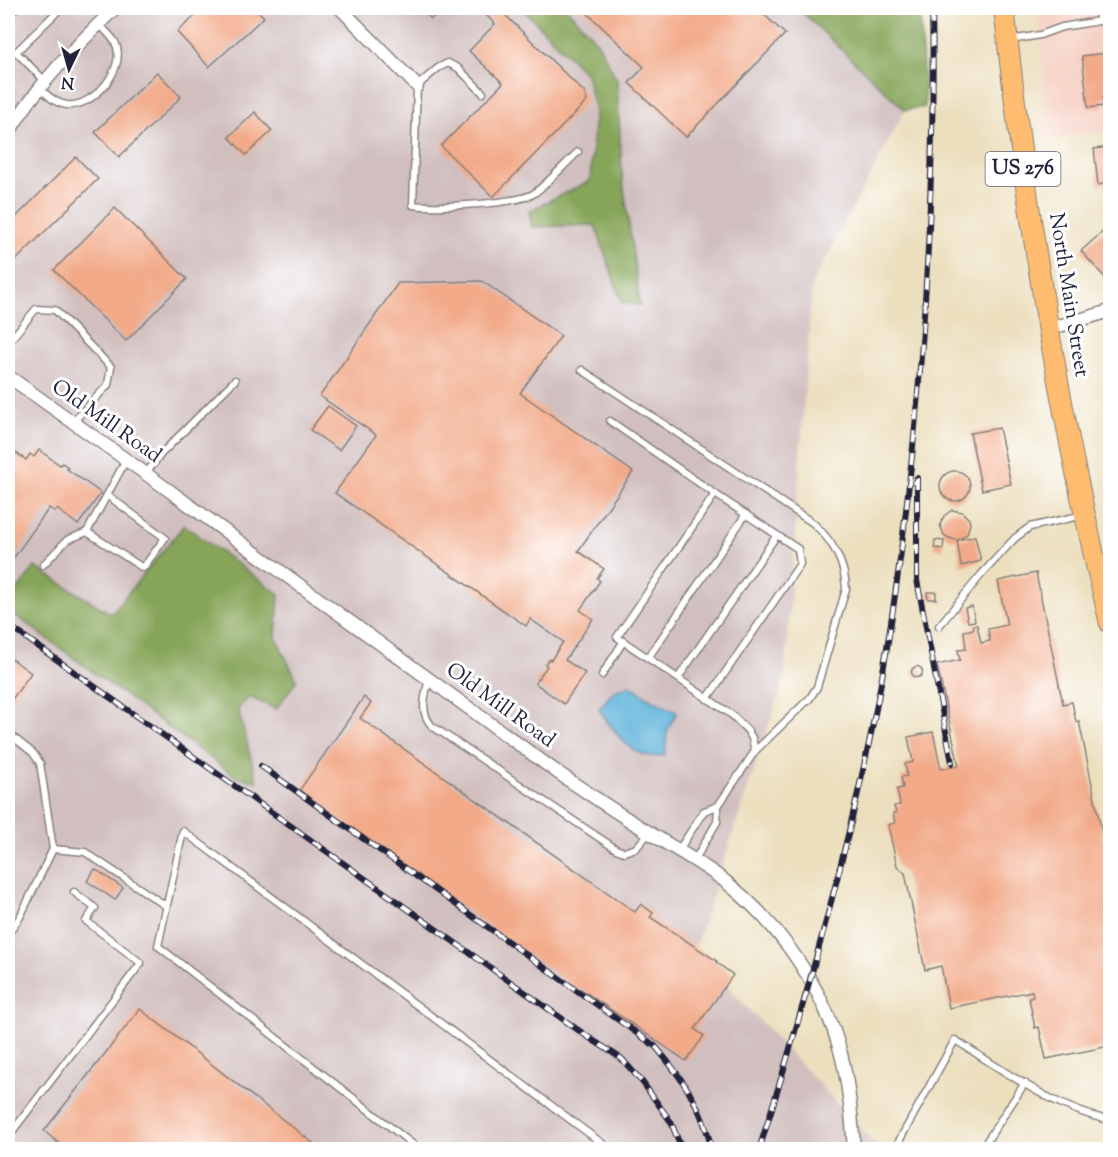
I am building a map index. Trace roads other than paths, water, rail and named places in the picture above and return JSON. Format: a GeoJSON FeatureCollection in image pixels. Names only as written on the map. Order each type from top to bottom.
{"type":"FeatureCollection","features":[{"type":"Feature","properties":{"kind":"main road","name":"North Main Street"},"geometry":{"type":"LineString","coordinates":[[1004,8],[1017,127],[1039,276],[1084,515],[1110,623]]}},
{"type":"Feature","properties":{"kind":"street"},"geometry":{"type":"LineString","coordinates":[[8,134],[42,84],[114,8]]}},
{"type":"Feature","properties":{"kind":"street"},"geometry":{"type":"LineString","coordinates":[[340,8],[417,86]]}},
{"type":"Feature","properties":{"kind":"street"},"geometry":{"type":"LineString","coordinates":[[1049,329],[1110,311]]}},
{"type":"Feature","properties":{"kind":"street","name":"Old Mill Road"},"geometry":{"type":"LineString","coordinates":[[8,376],[146,473],[593,797],[724,881],[758,911],[780,937],[811,981],[825,1011],[841,1053],[848,1088],[854,1149]]}},
{"type":"Feature","properties":{"kind":"lane"},"geometry":{"type":"LineString","coordinates":[[61,8],[16,52],[51,98],[67,105],[80,105],[97,94],[112,76],[117,64],[115,42],[99,23]]}},
{"type":"Feature","properties":{"kind":"lane"},"geometry":{"type":"LineString","coordinates":[[1008,40],[1099,21],[1099,8]]}},
{"type":"Feature","properties":{"kind":"lane"},"geometry":{"type":"LineString","coordinates":[[483,93],[458,68],[448,63],[438,68],[417,86],[413,205],[429,207],[508,200],[533,194],[578,152]]}},
{"type":"Feature","properties":{"kind":"lane"},"geometry":{"type":"LineString","coordinates":[[8,343],[36,309],[55,310],[111,367],[108,385],[73,422]]}},
{"type":"Feature","properties":{"kind":"lane"},"geometry":{"type":"LineString","coordinates":[[582,370],[813,523],[829,539],[837,553],[846,589],[817,687],[810,698],[755,751],[718,806],[717,822],[694,861]]}},
{"type":"Feature","properties":{"kind":"lane"},"geometry":{"type":"LineString","coordinates":[[146,473],[162,453],[235,380]]}},
{"type":"Feature","properties":{"kind":"lane"},"geometry":{"type":"LineString","coordinates":[[610,421],[798,549],[800,564],[707,699]]}},
{"type":"Feature","properties":{"kind":"lane"},"geometry":{"type":"LineString","coordinates":[[43,565],[67,540],[87,532],[126,460]]}},
{"type":"Feature","properties":{"kind":"lane"},"geometry":{"type":"LineString","coordinates":[[716,494],[617,637],[742,724],[752,738],[755,751]]}},
{"type":"Feature","properties":{"kind":"lane"},"geometry":{"type":"LineString","coordinates":[[87,532],[143,568],[165,538],[107,495]]}},
{"type":"Feature","properties":{"kind":"lane"},"geometry":{"type":"LineString","coordinates":[[648,658],[746,514]]}},
{"type":"Feature","properties":{"kind":"lane"},"geometry":{"type":"LineString","coordinates":[[939,626],[981,575],[1015,538],[1030,526],[1084,515]]}},
{"type":"Feature","properties":{"kind":"lane"},"geometry":{"type":"LineString","coordinates":[[678,678],[777,535]]}},
{"type":"Feature","properties":{"kind":"lane"},"geometry":{"type":"LineString","coordinates":[[602,675],[623,642]]}},
{"type":"Feature","properties":{"kind":"lane"},"geometry":{"type":"LineString","coordinates":[[429,679],[424,712],[426,720],[432,726],[616,849],[624,852],[636,848],[650,833]]}},
{"type":"Feature","properties":{"kind":"lane"},"geometry":{"type":"LineString","coordinates":[[8,733],[33,753],[40,763],[53,849],[20,917],[8,934]]}},
{"type":"Feature","properties":{"kind":"lane"},"geometry":{"type":"LineString","coordinates":[[678,851],[704,812],[718,806]]}},
{"type":"Feature","properties":{"kind":"lane"},"geometry":{"type":"LineString","coordinates":[[420,1149],[158,946],[183,831],[611,1149]]}},
{"type":"Feature","properties":{"kind":"lane"},"geometry":{"type":"LineString","coordinates":[[53,849],[85,852],[165,906]]}},
{"type":"Feature","properties":{"kind":"lane"},"geometry":{"type":"LineString","coordinates":[[8,1137],[141,963],[87,921],[95,908],[74,892]]}},
{"type":"Feature","properties":{"kind":"lane"},"geometry":{"type":"LineString","coordinates":[[894,1149],[955,1040],[1025,1083],[1091,1117],[1110,1120]]}},
{"type":"Feature","properties":{"kind":"lane"},"geometry":{"type":"LineString","coordinates":[[981,1149],[1025,1083]]}},
{"type":"Feature","properties":{"kind":"water"},"geometry":{"type":"Polygon","coordinates":[[[629,685],[677,712],[667,731],[665,755],[650,756],[634,750],[614,731],[599,709],[613,692],[629,685]]]}},
{"type":"Feature","properties":{"kind":"railway"},"geometry":{"type":"LineString","coordinates":[[759,1150],[840,870],[878,699],[890,631],[908,495],[924,322],[930,218],[932,8]]}},
{"type":"Feature","properties":{"kind":"railway"},"geometry":{"type":"LineString","coordinates":[[917,478],[917,580],[952,763]]}},
{"type":"Feature","properties":{"kind":"railway"},"geometry":{"type":"LineString","coordinates":[[8,625],[622,1059],[643,1083],[671,1122],[682,1150]]}},
{"type":"Feature","properties":{"kind":"railway"},"geometry":{"type":"LineString","coordinates":[[261,766],[655,1046],[674,1070],[697,1106],[712,1150]]}}]}
